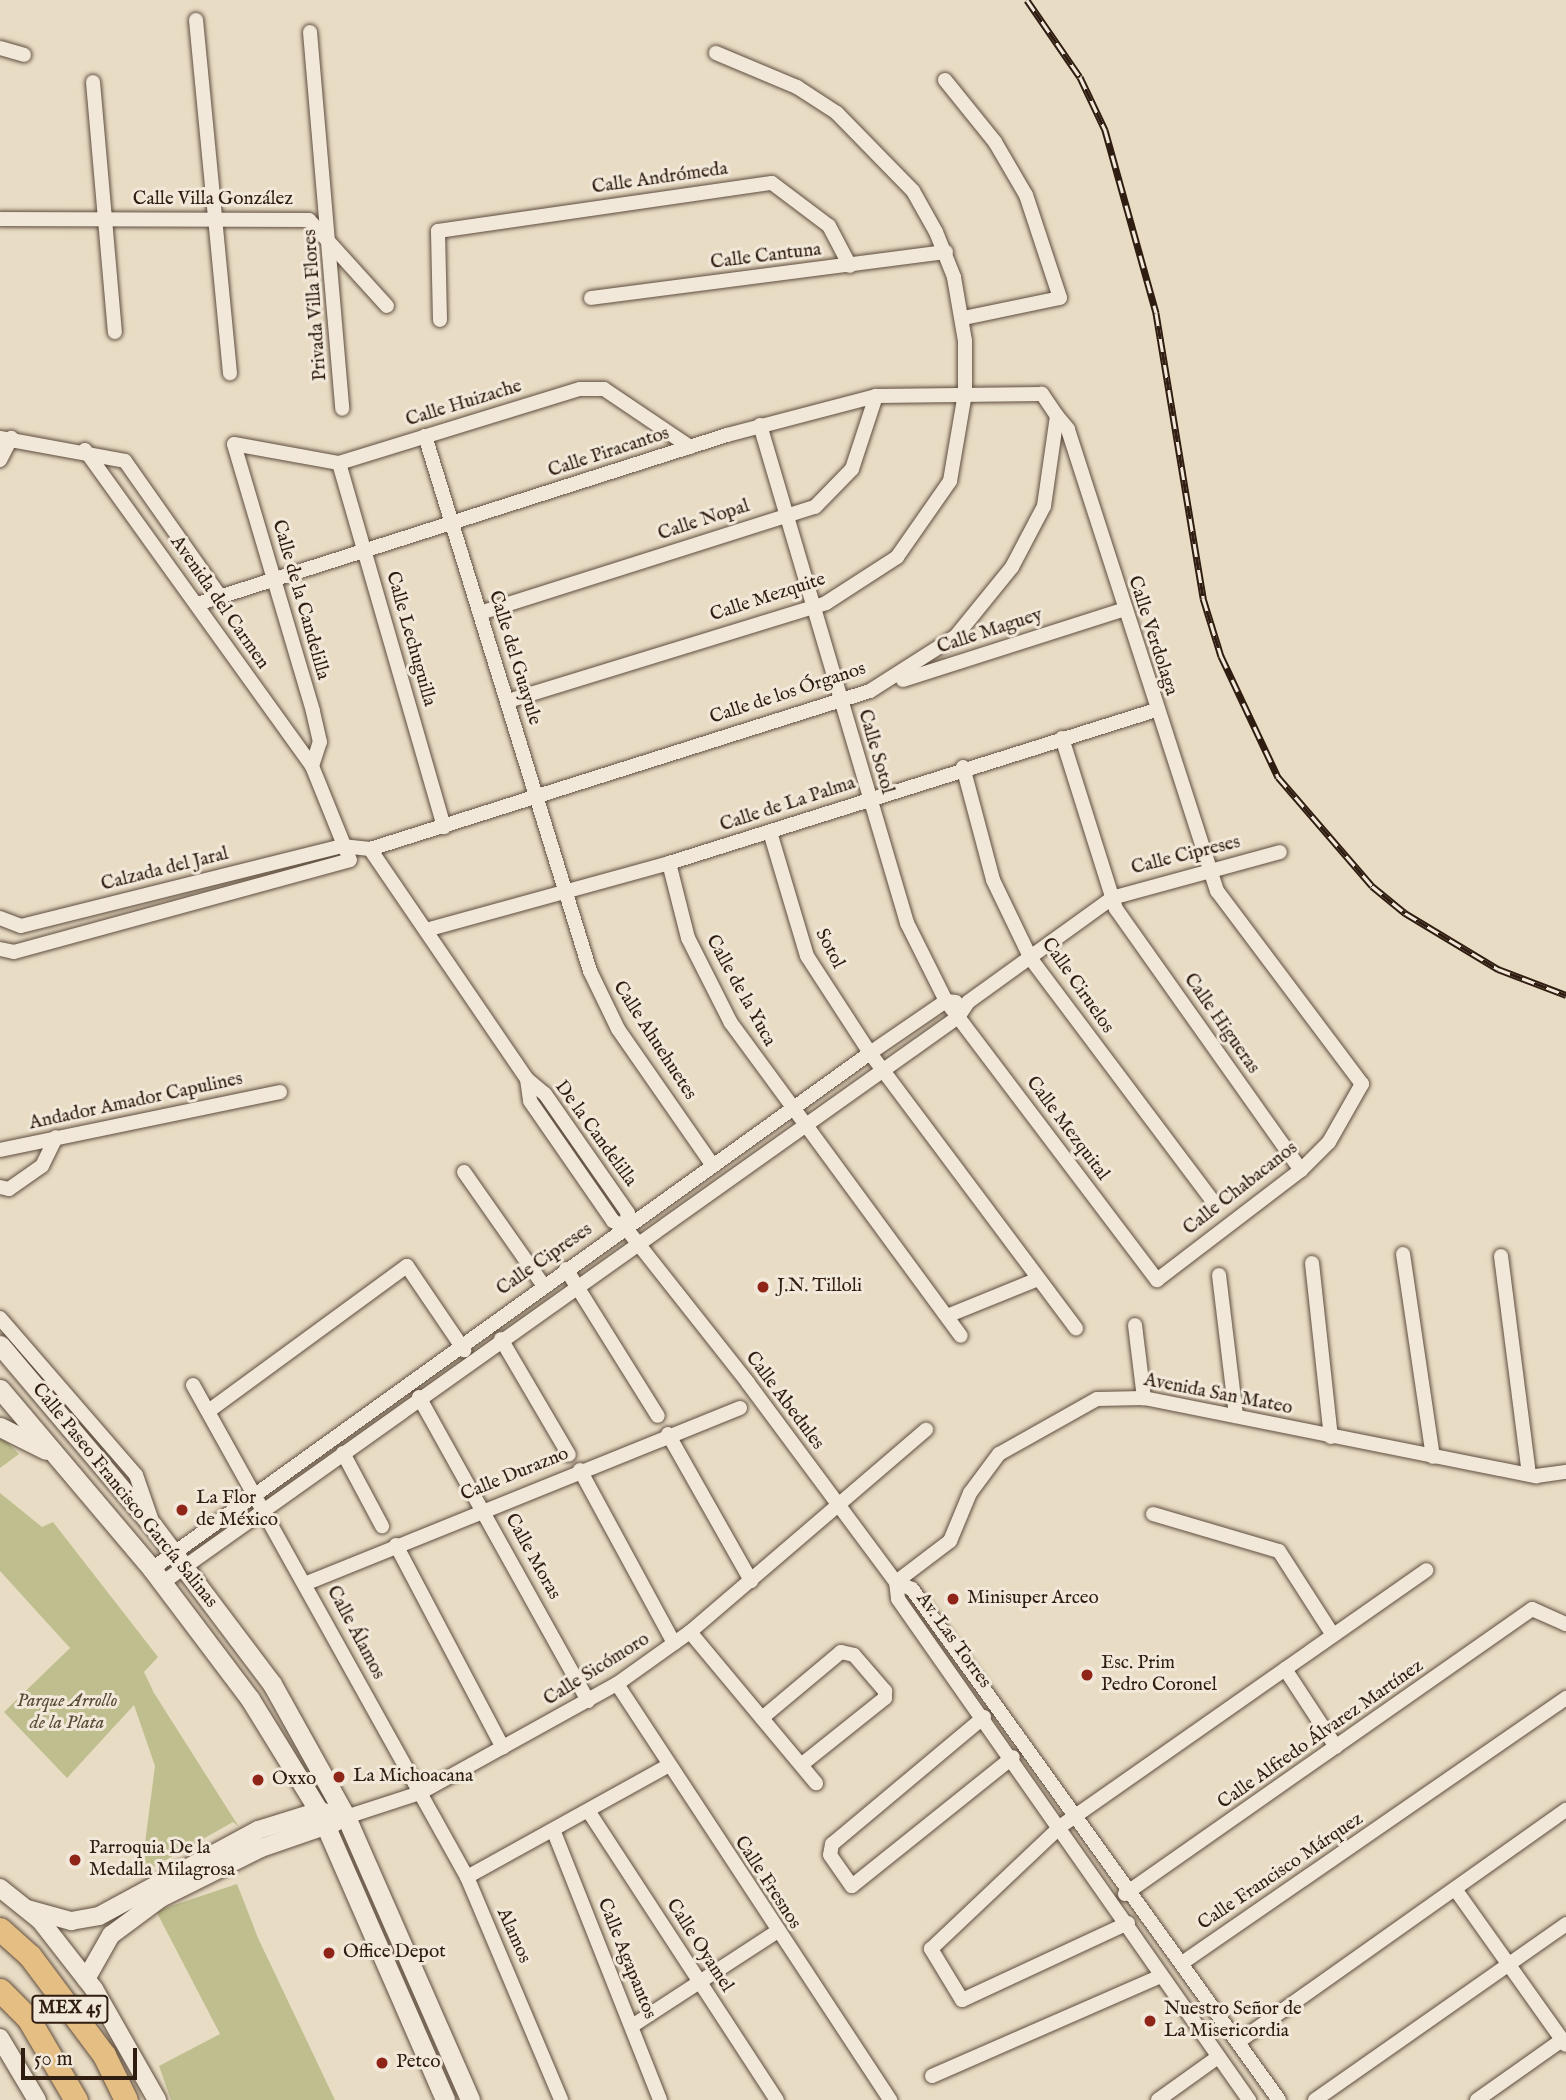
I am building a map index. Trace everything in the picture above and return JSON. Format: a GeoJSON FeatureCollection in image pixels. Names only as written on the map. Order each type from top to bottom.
{"type":"FeatureCollection","features":[{"type":"Feature","properties":{"kind":"main road","name":"Calle Paseo Francisco García Salinas"},"geometry":{"type":"LineString","coordinates":[[0,1345],[153,1526],[272,1684],[346,1817],[470,2100]]}},
{"type":"Feature","properties":{"kind":"main road"},"geometry":{"type":"LineString","coordinates":[[0,1362],[89,1451]]}},
{"type":"Feature","properties":{"kind":"main road","name":"Calle Paseo Francisco García Salinas"},"geometry":{"type":"LineString","coordinates":[[0,1390],[157,1576],[250,1699],[323,1820],[445,2100]]}},
{"type":"Feature","properties":{"kind":"main road"},"geometry":{"type":"LineString","coordinates":[[0,1427],[53,1453]]}},
{"type":"Feature","properties":{"kind":"main road","name":"MEX 45"},"geometry":{"type":"LineString","coordinates":[[0,1929],[30,1956],[104,2055],[126,2100]]}},
{"type":"Feature","properties":{"kind":"main road","name":"MEX 45"},"geometry":{"type":"LineString","coordinates":[[0,1990],[28,2018],[76,2100]]}},
{"type":"Feature","properties":{"kind":"street"},"geometry":{"type":"LineString","coordinates":[[196,20],[230,373]]}},
{"type":"Feature","properties":{"kind":"street","name":"Privada Villa Flores"},"geometry":{"type":"LineString","coordinates":[[310,32],[332,247],[341,409]]}},
{"type":"Feature","properties":{"kind":"street"},"geometry":{"type":"LineString","coordinates":[[0,48],[24,55]]}},
{"type":"Feature","properties":{"kind":"street","name":"Calle Mezquite"},"geometry":{"type":"LineString","coordinates":[[508,701],[813,605],[877,575],[932,513],[950,481],[965,393],[963,318],[946,252],[913,191],[837,113],[797,87],[716,53]]}},
{"type":"Feature","properties":{"kind":"street"},"geometry":{"type":"LineString","coordinates":[[945,80],[995,142],[1026,195],[1060,298],[963,318]]}},
{"type":"Feature","properties":{"kind":"street"},"geometry":{"type":"LineString","coordinates":[[93,82],[115,332]]}},
{"type":"Feature","properties":{"kind":"street","name":"Calle Andrómeda"},"geometry":{"type":"LineString","coordinates":[[440,320],[438,230],[772,183],[829,226],[850,266]]}},
{"type":"Feature","properties":{"kind":"street","name":"Calle Villa González"},"geometry":{"type":"LineString","coordinates":[[0,219],[309,220],[387,306]]}},
{"type":"Feature","properties":{"kind":"street","name":"Calle Cantuna"},"geometry":{"type":"LineString","coordinates":[[591,298],[946,252]]}},
{"type":"Feature","properties":{"kind":"street","name":"Calle Huizache"},"geometry":{"type":"LineString","coordinates":[[234,444],[339,463],[580,389],[604,389],[690,447]]}},
{"type":"Feature","properties":{"kind":"street","name":"Calle Piracantos"},"geometry":{"type":"LineString","coordinates":[[197,604],[760,425],[876,396],[1042,394],[1057,416]]}},
{"type":"Feature","properties":{"kind":"street","name":"Calle Nopal"},"geometry":{"type":"LineString","coordinates":[[480,613],[815,507],[841,485],[868,433],[876,396]]}},
{"type":"Feature","properties":{"kind":"street","name":"Calle Verdolaga"},"geometry":{"type":"LineString","coordinates":[[1057,416],[1068,429],[1122,610],[1217,891],[1362,1084]]}},
{"type":"Feature","properties":{"kind":"street","name":"Calle de los Órganos"},"geometry":{"type":"LineString","coordinates":[[359,853],[444,827],[535,794],[870,691],[956,636],[1012,568],[1044,506],[1057,416]]}},
{"type":"Feature","properties":{"kind":"street","name":"Calle Sotol"},"geometry":{"type":"LineString","coordinates":[[760,425],[907,923],[946,1001]]}},
{"type":"Feature","properties":{"kind":"street","name":"Calle del Guayule"},"geometry":{"type":"LineString","coordinates":[[425,436],[508,701],[561,892]]}},
{"type":"Feature","properties":{"kind":"street"},"geometry":{"type":"LineString","coordinates":[[0,460],[5,438],[111,454],[138,473],[220,596]]}},
{"type":"Feature","properties":{"kind":"street","name":"Calle de la Candelilla"},"geometry":{"type":"LineString","coordinates":[[234,444],[320,742],[312,766]]}},
{"type":"Feature","properties":{"kind":"street","name":"Avenida del Carmen"},"geometry":{"type":"LineString","coordinates":[[85,450],[312,766],[342,846]]}},
{"type":"Feature","properties":{"kind":"street","name":"Calle Lechuguilla"},"geometry":{"type":"LineString","coordinates":[[339,463],[444,827]]}},
{"type":"Feature","properties":{"kind":"street","name":"Calle Maguey"},"geometry":{"type":"LineString","coordinates":[[870,691],[1122,610]]}},
{"type":"Feature","properties":{"kind":"street","name":"Calle de La Palma"},"geometry":{"type":"LineString","coordinates":[[430,929],[669,863],[963,767],[1156,710]]}},
{"type":"Feature","properties":{"kind":"street","name":"Calle Higueras"},"geometry":{"type":"LineString","coordinates":[[1062,738],[1112,898],[1301,1170]]}},
{"type":"Feature","properties":{"kind":"street","name":"Calle Ciruelos"},"geometry":{"type":"LineString","coordinates":[[963,767],[993,880],[1031,959],[1212,1200]]}},
{"type":"Feature","properties":{"kind":"street","name":"Sotol"},"geometry":{"type":"LineString","coordinates":[[769,832],[807,957],[883,1070]]}},
{"type":"Feature","properties":{"kind":"street"},"geometry":{"type":"LineString","coordinates":[[342,846],[359,853],[430,929]]}},
{"type":"Feature","properties":{"kind":"street","name":"Calzada del Jaral"},"geometry":{"type":"LineString","coordinates":[[0,918],[21,926],[342,846]]}},
{"type":"Feature","properties":{"kind":"street","name":"Calle Cipreses"},"geometry":{"type":"LineString","coordinates":[[179,1559],[264,1507],[343,1453],[471,1359],[638,1245],[958,1017],[968,1002],[1112,898],[1280,852]]}},
{"type":"Feature","properties":{"kind":"street"},"geometry":{"type":"LineString","coordinates":[[0,949],[14,952],[359,853]]}},
{"type":"Feature","properties":{"kind":"street","name":"Calle de la Yuca"},"geometry":{"type":"LineString","coordinates":[[669,863],[700,967],[802,1126],[961,1336]]}},
{"type":"Feature","properties":{"kind":"street","name":"Calle Ahuehuetes"},"geometry":{"type":"LineString","coordinates":[[561,892],[602,1001],[712,1164]]}},
{"type":"Feature","properties":{"kind":"street","name":"De la Candelilla"},"geometry":{"type":"LineString","coordinates":[[430,929],[527,1079],[530,1101],[613,1220],[625,1227],[638,1245]]}},
{"type":"Feature","properties":{"kind":"street"},"geometry":{"type":"LineString","coordinates":[[946,1001],[968,1002]]}},
{"type":"Feature","properties":{"kind":"street","name":"Calle Cipreses"},"geometry":{"type":"LineString","coordinates":[[157,1576],[255,1492],[460,1343],[946,1001]]}},
{"type":"Feature","properties":{"kind":"street","name":"Calle Mezquital"},"geometry":{"type":"LineString","coordinates":[[946,1001],[1157,1280]]}},
{"type":"Feature","properties":{"kind":"street"},"geometry":{"type":"LineString","coordinates":[[883,1070],[1076,1328]]}},
{"type":"Feature","properties":{"kind":"street","name":"Calle Chabacanos"},"geometry":{"type":"LineString","coordinates":[[1157,1280],[1301,1170],[1329,1142],[1362,1084]]}},
{"type":"Feature","properties":{"kind":"street","name":"Andador Amador Capulines"},"geometry":{"type":"LineString","coordinates":[[0,1150],[281,1092]]}},
{"type":"Feature","properties":{"kind":"street"},"geometry":{"type":"LineString","coordinates":[[0,1187],[9,1189],[42,1166],[56,1138]]}},
{"type":"Feature","properties":{"kind":"street"},"geometry":{"type":"LineString","coordinates":[[464,1172],[543,1285]]}},
{"type":"Feature","properties":{"kind":"street","name":"Calle Abedules"},"geometry":{"type":"LineString","coordinates":[[638,1245],[896,1582]]}},
{"type":"Feature","properties":{"kind":"street"},"geometry":{"type":"LineString","coordinates":[[1403,1254],[1433,1457]]}},
{"type":"Feature","properties":{"kind":"street"},"geometry":{"type":"LineString","coordinates":[[1501,1256],[1529,1474]]}},
{"type":"Feature","properties":{"kind":"street"},"geometry":{"type":"LineString","coordinates":[[1312,1263],[1331,1437]]}},
{"type":"Feature","properties":{"kind":"street"},"geometry":{"type":"LineString","coordinates":[[211,1410],[407,1266],[471,1359]]}},
{"type":"Feature","properties":{"kind":"street"},"geometry":{"type":"LineString","coordinates":[[566,1269],[658,1416]]}},
{"type":"Feature","properties":{"kind":"street"},"geometry":{"type":"LineString","coordinates":[[1219,1275],[1236,1416]]}},
{"type":"Feature","properties":{"kind":"street"},"geometry":{"type":"LineString","coordinates":[[947,1316],[1038,1279]]}},
{"type":"Feature","properties":{"kind":"street"},"geometry":{"type":"LineString","coordinates":[[0,1318],[136,1475],[153,1526]]}},
{"type":"Feature","properties":{"kind":"street"},"geometry":{"type":"LineString","coordinates":[[1135,1325],[1144,1398]]}},
{"type":"Feature","properties":{"kind":"street"},"geometry":{"type":"LineString","coordinates":[[501,1339],[569,1455]]}},
{"type":"Feature","properties":{"kind":"street","name":"Calle Álamos"},"geometry":{"type":"LineString","coordinates":[[193,1385],[211,1410],[420,1793]]}},
{"type":"Feature","properties":{"kind":"street","name":"Calle Moras"},"geometry":{"type":"LineString","coordinates":[[419,1397],[588,1701]]}},
{"type":"Feature","properties":{"kind":"street","name":"Avenida San Mateo"},"geometry":{"type":"LineString","coordinates":[[896,1582],[950,1541],[970,1493],[999,1454],[1097,1399],[1144,1398],[1529,1474],[1566,1472]]}},
{"type":"Feature","properties":{"kind":"street","name":"Calle Durazno"},"geometry":{"type":"LineString","coordinates":[[307,1583],[483,1508],[740,1408]]}},
{"type":"Feature","properties":{"kind":"street"},"geometry":{"type":"LineString","coordinates":[[839,1507],[926,1430]]}},
{"type":"Feature","properties":{"kind":"street"},"geometry":{"type":"LineString","coordinates":[[668,1434],[751,1581]]}},
{"type":"Feature","properties":{"kind":"street"},"geometry":{"type":"LineString","coordinates":[[343,1453],[382,1526]]}},
{"type":"Feature","properties":{"kind":"street"},"geometry":{"type":"LineString","coordinates":[[580,1470],[674,1643]]}},
{"type":"Feature","properties":{"kind":"street","name":"Calle Sicómoro"},"geometry":{"type":"LineString","coordinates":[[346,1817],[420,1793],[617,1684],[690,1632],[839,1507]]}},
{"type":"Feature","properties":{"kind":"street"},"geometry":{"type":"LineString","coordinates":[[1153,1514],[1279,1551],[1333,1635]]}},
{"type":"Feature","properties":{"kind":"street"},"geometry":{"type":"LineString","coordinates":[[396,1545],[503,1748]]}},
{"type":"Feature","properties":{"kind":"street"},"geometry":{"type":"LineString","coordinates":[[1128,1923],[962,2000],[931,1949],[1061,1826],[1426,1570]]}},
{"type":"Feature","properties":{"kind":"street","name":"Av. Las Torres"},"geometry":{"type":"LineString","coordinates":[[896,1582],[898,1599],[1013,1757],[1128,1923],[1161,1976],[1248,2098]]}},
{"type":"Feature","properties":{"kind":"street","name":"Av. Las Torres"},"geometry":{"type":"LineString","coordinates":[[896,1582],[912,1589],[1078,1815],[1279,2100]]}},
{"type":"Feature","properties":{"kind":"street","name":"Calle Alfredo Álvarez Martínez"},"geometry":{"type":"LineString","coordinates":[[1113,1901],[1532,1609],[1566,1624]]}},
{"type":"Feature","properties":{"kind":"street"},"geometry":{"type":"LineString","coordinates":[[690,1632],[816,1783]]}},
{"type":"Feature","properties":{"kind":"street"},"geometry":{"type":"LineString","coordinates":[[762,1718],[841,1652],[854,1656],[885,1691],[885,1698],[801,1765]]}},
{"type":"Feature","properties":{"kind":"street"},"geometry":{"type":"LineString","coordinates":[[1285,1669],[1336,1746]]}},
{"type":"Feature","properties":{"kind":"street","name":"Calle Fresnos"},"geometry":{"type":"LineString","coordinates":[[617,1684],[776,1932],[890,2100]]}},
{"type":"Feature","properties":{"kind":"street","name":"Calle Francisco Márquez"},"geometry":{"type":"LineString","coordinates":[[1182,1963],[1566,1698]]}},
{"type":"Feature","properties":{"kind":"street"},"geometry":{"type":"LineString","coordinates":[[984,1717],[832,1844],[830,1855],[852,1886],[1013,1757]]}},
{"type":"Feature","properties":{"kind":"street"},"geometry":{"type":"LineString","coordinates":[[467,1877],[554,1832],[669,1765]]}},
{"type":"Feature","properties":{"kind":"street","name":"Alamos"},"geometry":{"type":"LineString","coordinates":[[420,1793],[467,1877],[561,2100]]}},
{"type":"Feature","properties":{"kind":"street"},"geometry":{"type":"LineString","coordinates":[[1238,2042],[1566,1810]]}},
{"type":"Feature","properties":{"kind":"street","name":"Calle Oyamel"},"geometry":{"type":"LineString","coordinates":[[589,1812],[777,2100]]}},
{"type":"Feature","properties":{"kind":"street"},"geometry":{"type":"LineString","coordinates":[[27,1909],[71,1921],[99,1916],[220,1847],[323,1820],[346,1817]]}},
{"type":"Feature","properties":{"kind":"street"},"geometry":{"type":"LineString","coordinates":[[86,1979],[111,1936],[161,1898],[323,1820]]}},
{"type":"Feature","properties":{"kind":"street","name":"Calle Agapantos"},"geometry":{"type":"LineString","coordinates":[[554,1832],[660,2100]]}},
{"type":"Feature","properties":{"kind":"street"},"geometry":{"type":"LineString","coordinates":[[220,1847],[228,1864]]}},
{"type":"Feature","properties":{"kind":"street"},"geometry":{"type":"LineString","coordinates":[[0,1888],[27,1909],[86,1979],[157,2100]]}},
{"type":"Feature","properties":{"kind":"street"},"geometry":{"type":"LineString","coordinates":[[1455,1889],[1564,2043],[1477,2100]]}},
{"type":"Feature","properties":{"kind":"street"},"geometry":{"type":"LineString","coordinates":[[1315,2100],[1566,1924]]}},
{"type":"Feature","properties":{"kind":"street"},"geometry":{"type":"LineString","coordinates":[[632,2026],[701,1985],[776,1932]]}},
{"type":"Feature","properties":{"kind":"street"},"geometry":{"type":"LineString","coordinates":[[932,2076],[1161,1976]]}},
{"type":"Feature","properties":{"kind":"street"},"geometry":{"type":"LineString","coordinates":[[1192,2020],[1213,2006]]}},
{"type":"Feature","properties":{"kind":"street"},"geometry":{"type":"LineString","coordinates":[[0,2038],[37,2100]]}},
{"type":"Feature","properties":{"kind":"street"},"geometry":{"type":"LineString","coordinates":[[1158,2100],[1218,2057]]}},
{"type":"Feature","properties":{"kind":"street"},"geometry":{"type":"LineString","coordinates":[[1248,2098],[1267,2083]]}},
{"type":"Feature","properties":{"kind":"green space"},"geometry":{"type":"Polygon","coordinates":[[[0,1435],[19,1454],[0,1468],[0,1435]]]}},
{"type":"Feature","properties":{"kind":"green space","name":"Parque Arrollo de la Plata"},"geometry":{"type":"Polygon","coordinates":[[[0,1493],[42,1527],[53,1522],[158,1657],[144,1672],[154,1693],[239,1827],[233,1822],[141,1874],[155,1766],[134,1705],[67,1778],[4,1712],[70,1648],[0,1571],[0,1493]]]}},
{"type":"Feature","properties":{"kind":"green space"},"geometry":{"type":"Polygon","coordinates":[[[237,1884],[258,1938],[335,2100],[171,2100],[159,2066],[220,2034],[156,1911],[237,1884]]]}},
{"type":"Feature","properties":{"kind":"railway"},"geometry":{"type":"LineString","coordinates":[[1027,0],[1080,77],[1105,130],[1156,313],[1203,598],[1221,656],[1278,777],[1372,886],[1405,913],[1498,969],[1566,995]]}},
{"type":"Feature","properties":{"kind":"place","name":"J.N. Tilloli"},"geometry":{"type":"Point","coordinates":[763,1287]}},
{"type":"Feature","properties":{"kind":"place","name":"La Flor de México"},"geometry":{"type":"Point","coordinates":[182,1510]}},
{"type":"Feature","properties":{"kind":"place","name":"Minisuper Arceo"},"geometry":{"type":"Point","coordinates":[953,1599]}},
{"type":"Feature","properties":{"kind":"place","name":"Esc. Prim Pedro Coronel"},"geometry":{"type":"Point","coordinates":[1087,1675]}},
{"type":"Feature","properties":{"kind":"place","name":"La Michoacana"},"geometry":{"type":"Point","coordinates":[339,1777]}},
{"type":"Feature","properties":{"kind":"place","name":"Oxxo"},"geometry":{"type":"Point","coordinates":[258,1780]}},
{"type":"Feature","properties":{"kind":"place","name":"Parroquia De la Medalla Milagrosa"},"geometry":{"type":"Point","coordinates":[75,1860]}},
{"type":"Feature","properties":{"kind":"place","name":"Office Depot"},"geometry":{"type":"Point","coordinates":[329,1953]}},
{"type":"Feature","properties":{"kind":"place","name":"Nuestro Señor de La Misericordia"},"geometry":{"type":"Point","coordinates":[1150,2021]}},
{"type":"Feature","properties":{"kind":"place","name":"Petco"},"geometry":{"type":"Point","coordinates":[382,2063]}}]}
